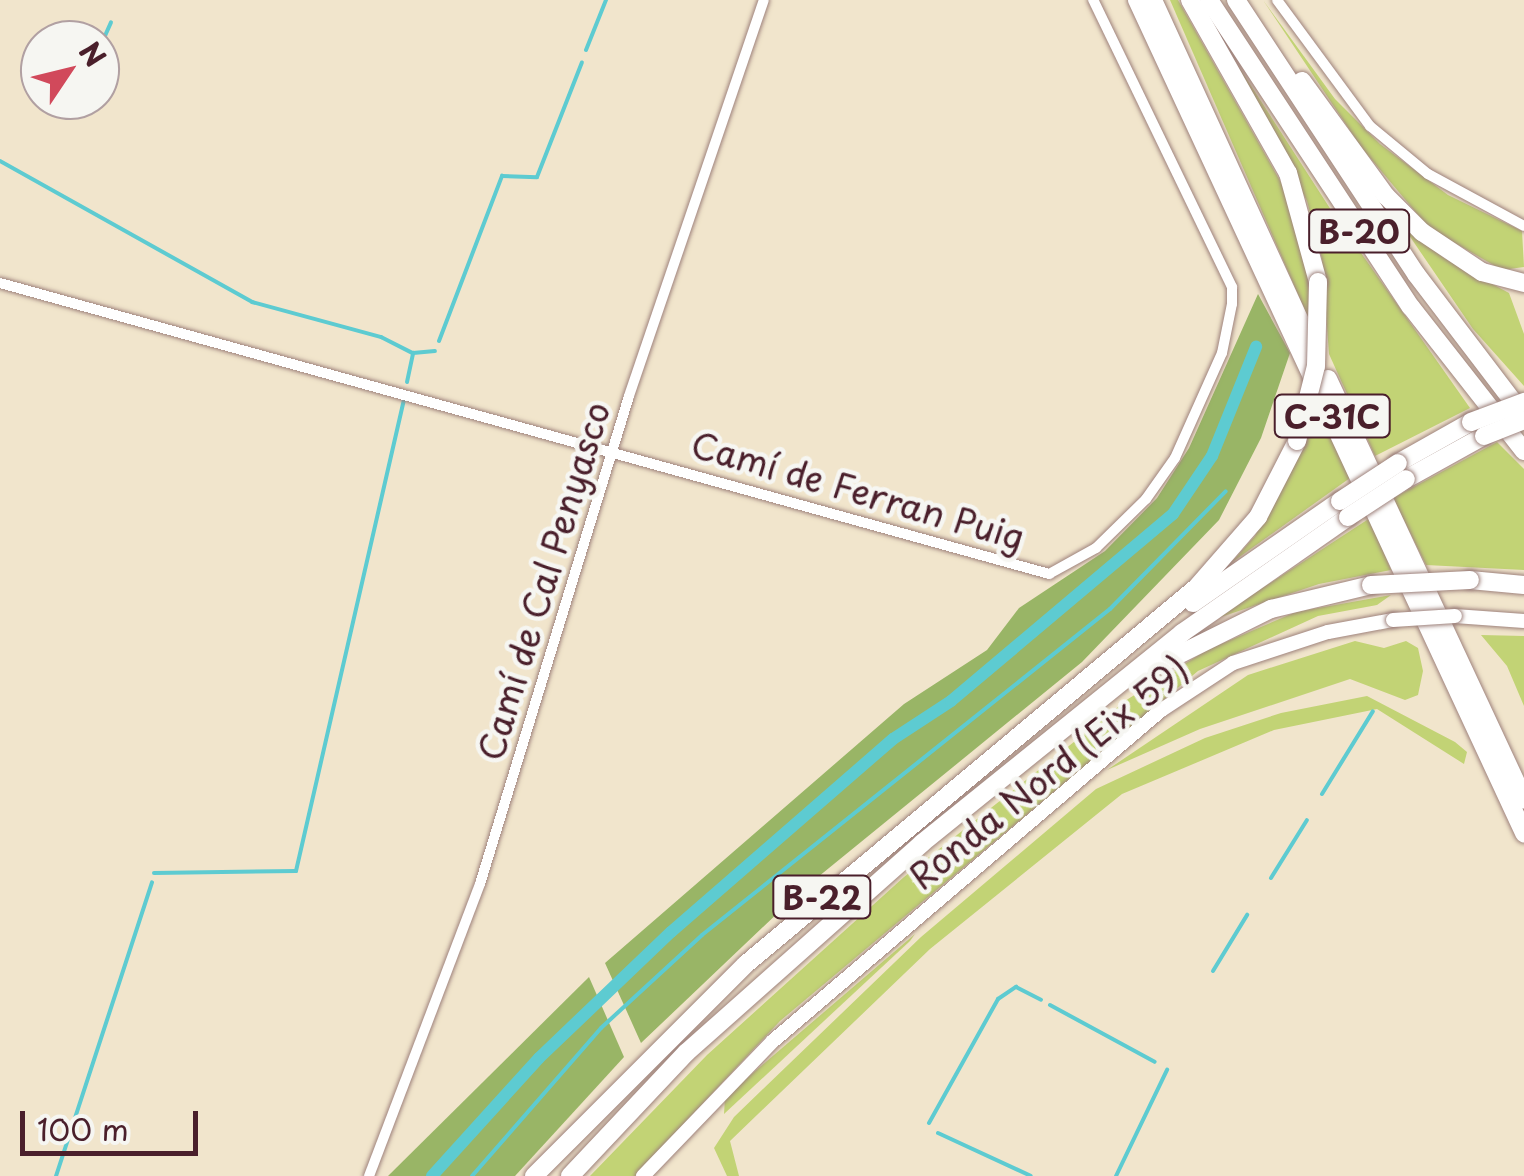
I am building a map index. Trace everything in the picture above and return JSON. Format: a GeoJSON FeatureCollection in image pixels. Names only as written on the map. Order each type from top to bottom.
{"type":"FeatureCollection","features":[{"type":"Feature","properties":{"kind":"highway","name":"C-31C"},"geometry":{"type":"LineString","coordinates":[[1137,0],[1524,834]]}},
{"type":"Feature","properties":{"kind":"highway","name":"C-31C"},"geometry":{"type":"LineString","coordinates":[[1152,0],[1524,800]]}},
{"type":"Feature","properties":{"kind":"highway"},"geometry":{"type":"LineString","coordinates":[[1134,644],[1244,537],[1298,441],[1316,366],[1318,282],[1288,172],[1190,0]]}},
{"type":"Feature","properties":{"kind":"highway","name":"B-20"},"geometry":{"type":"LineString","coordinates":[[1209,0],[1411,307],[1524,451]]}},
{"type":"Feature","properties":{"kind":"highway"},"geometry":{"type":"LineString","coordinates":[[1238,0],[1410,221],[1472,267],[1524,283]]}},
{"type":"Feature","properties":{"kind":"highway","name":"B-20"},"geometry":{"type":"LineString","coordinates":[[1238,0],[1416,274],[1524,418]]}},
{"type":"Feature","properties":{"kind":"highway","name":"B-22"},"geometry":{"type":"LineString","coordinates":[[534,1176],[663,1041],[760,952],[922,812],[1134,644],[1402,471],[1524,402]]}},
{"type":"Feature","properties":{"kind":"highway","name":"B-22"},"geometry":{"type":"LineString","coordinates":[[1477,429],[1524,418]]}},
{"type":"Feature","properties":{"kind":"highway","name":"B-22"},"geometry":{"type":"LineString","coordinates":[[570,1176],[744,1000],[922,843],[1182,633],[1344,509]]}},
{"type":"Feature","properties":{"kind":"highway"},"geometry":{"type":"LineString","coordinates":[[1103,699],[1236,622],[1371,585],[1470,580],[1524,585]]}},
{"type":"Feature","properties":{"kind":"main road","name":"Ronda Nord (Eix 59)"},"geometry":{"type":"LineString","coordinates":[[643,1176],[774,1040],[1160,712],[1234,663],[1328,632],[1393,620],[1455,616],[1524,621]]}},
{"type":"Feature","properties":{"kind":"street","name":"Camí de Cal Penyasco"},"geometry":{"type":"LineString","coordinates":[[369,1176],[480,884],[612,448],[764,0]]}},
{"type":"Feature","properties":{"kind":"street","name":"Camí de Ferran Puig"},"geometry":{"type":"LineString","coordinates":[[0,283],[612,448],[1049,574],[1096,548],[1146,500],[1175,458],[1222,353],[1232,287],[1093,0]]}},
{"type":"Feature","properties":{"kind":"street"},"geometry":{"type":"LineString","coordinates":[[1278,0],[1370,126],[1428,174],[1524,226]]}},
{"type":"Feature","properties":{"kind":"green space"},"geometry":{"type":"Polygon","coordinates":[[[1170,0],[1178,0],[1292,202],[1308,278],[1310,322],[1170,0]]]}},
{"type":"Feature","properties":{"kind":"green space"},"geometry":{"type":"Polygon","coordinates":[[[1263,0],[1335,99],[1380,144],[1448,195],[1522,231],[1524,267],[1502,270],[1429,228],[1361,147],[1263,0]]]}},
{"type":"Feature","properties":{"kind":"green space"},"geometry":{"type":"Polygon","coordinates":[[[1237,64],[1333,213],[1470,408],[1375,456],[1329,354],[1322,259],[1307,201],[1237,64]]]}},
{"type":"Feature","properties":{"kind":"green space"},"geometry":{"type":"Polygon","coordinates":[[[1400,222],[1444,258],[1509,293],[1524,334],[1524,386],[1473,329],[1400,222]]]}},
{"type":"Feature","properties":{"kind":"green space"},"geometry":{"type":"Polygon","coordinates":[[[1258,294],[1290,353],[1261,438],[1219,520],[1082,662],[802,890],[641,1043],[605,963],[904,704],[987,650],[1019,608],[1105,551],[1157,498],[1189,448],[1258,294]]]}},
{"type":"Feature","properties":{"kind":"green space"},"geometry":{"type":"Polygon","coordinates":[[[1317,405],[1350,478],[1231,563],[1255,536],[1317,405]]]}},
{"type":"Feature","properties":{"kind":"green space"},"geometry":{"type":"Polygon","coordinates":[[[1497,442],[1524,469],[1524,570],[1426,565],[1393,498],[1497,442]]]}},
{"type":"Feature","properties":{"kind":"green space"},"geometry":{"type":"Polygon","coordinates":[[[1370,518],[1391,570],[1319,584],[1215,619],[1370,518]]]}},
{"type":"Feature","properties":{"kind":"green space"},"geometry":{"type":"Polygon","coordinates":[[[1391,595],[1377,605],[1318,616],[1198,671],[780,1021],[635,1176],[590,1176],[707,1055],[904,877],[1128,699],[1207,650],[1296,612],[1391,595]]]}},
{"type":"Feature","properties":{"kind":"green space"},"geometry":{"type":"Polygon","coordinates":[[[1481,635],[1524,636],[1524,706],[1507,666],[1481,635]]]}},
{"type":"Feature","properties":{"kind":"green space"},"geometry":{"type":"Polygon","coordinates":[[[1355,641],[1384,648],[1406,641],[1418,648],[1423,671],[1418,695],[1405,700],[1350,679],[1200,729],[1107,770],[1248,675],[1355,641]]]}},
{"type":"Feature","properties":{"kind":"green space"},"geometry":{"type":"Polygon","coordinates":[[[1367,696],[1455,742],[1467,752],[1464,764],[1377,709],[1274,730],[1122,794],[930,949],[730,1141],[739,1176],[727,1176],[714,1148],[734,1117],[921,937],[1096,789],[1205,738],[1281,713],[1367,696]]]}},
{"type":"Feature","properties":{"kind":"green space"},"geometry":{"type":"Polygon","coordinates":[[[915,934],[910,941],[724,1114],[725,1097],[915,934]]]}},
{"type":"Feature","properties":{"kind":"green space"},"geometry":{"type":"Polygon","coordinates":[[[589,977],[624,1057],[515,1176],[388,1176],[589,977]]]}},
{"type":"Feature","properties":{"kind":"waterway"},"geometry":{"type":"LineString","coordinates":[[586,50],[606,0]]}},
{"type":"Feature","properties":{"kind":"waterway"},"geometry":{"type":"LineString","coordinates":[[439,341],[502,176],[537,177],[582,62]]}},
{"type":"Feature","properties":{"kind":"waterway"},"geometry":{"type":"LineString","coordinates":[[0,161],[252,302],[381,337],[412,353]]}},
{"type":"Feature","properties":{"kind":"waterway"},"geometry":{"type":"LineString","coordinates":[[432,1176],[539,1058],[671,932],[893,739],[951,701],[1173,514],[1212,456],[1256,347]]}},
{"type":"Feature","properties":{"kind":"waterway"},"geometry":{"type":"LineString","coordinates":[[407,382],[413,353],[435,351]]}},
{"type":"Feature","properties":{"kind":"waterway"},"geometry":{"type":"LineString","coordinates":[[154,873],[296,871],[404,400]]}},
{"type":"Feature","properties":{"kind":"waterway"},"geometry":{"type":"LineString","coordinates":[[472,1176],[601,1028],[702,935],[1110,609],[1226,491]]}},
{"type":"Feature","properties":{"kind":"waterway"},"geometry":{"type":"LineString","coordinates":[[1322,794],[1373,711]]}},
{"type":"Feature","properties":{"kind":"waterway"},"geometry":{"type":"LineString","coordinates":[[1271,878],[1307,820]]}},
{"type":"Feature","properties":{"kind":"waterway"},"geometry":{"type":"LineString","coordinates":[[56,1176],[152,882]]}},
{"type":"Feature","properties":{"kind":"waterway"},"geometry":{"type":"LineString","coordinates":[[1213,971],[1247,915]]}},
{"type":"Feature","properties":{"kind":"waterway"},"geometry":{"type":"LineString","coordinates":[[929,1123],[998,999],[1016,987],[1041,1000]]}},
{"type":"Feature","properties":{"kind":"waterway"},"geometry":{"type":"LineString","coordinates":[[1050,1005],[1155,1062]]}},
{"type":"Feature","properties":{"kind":"waterway"},"geometry":{"type":"LineString","coordinates":[[1116,1176],[1167,1070]]}},
{"type":"Feature","properties":{"kind":"waterway"},"geometry":{"type":"LineString","coordinates":[[938,1133],[1031,1176]]}}]}
